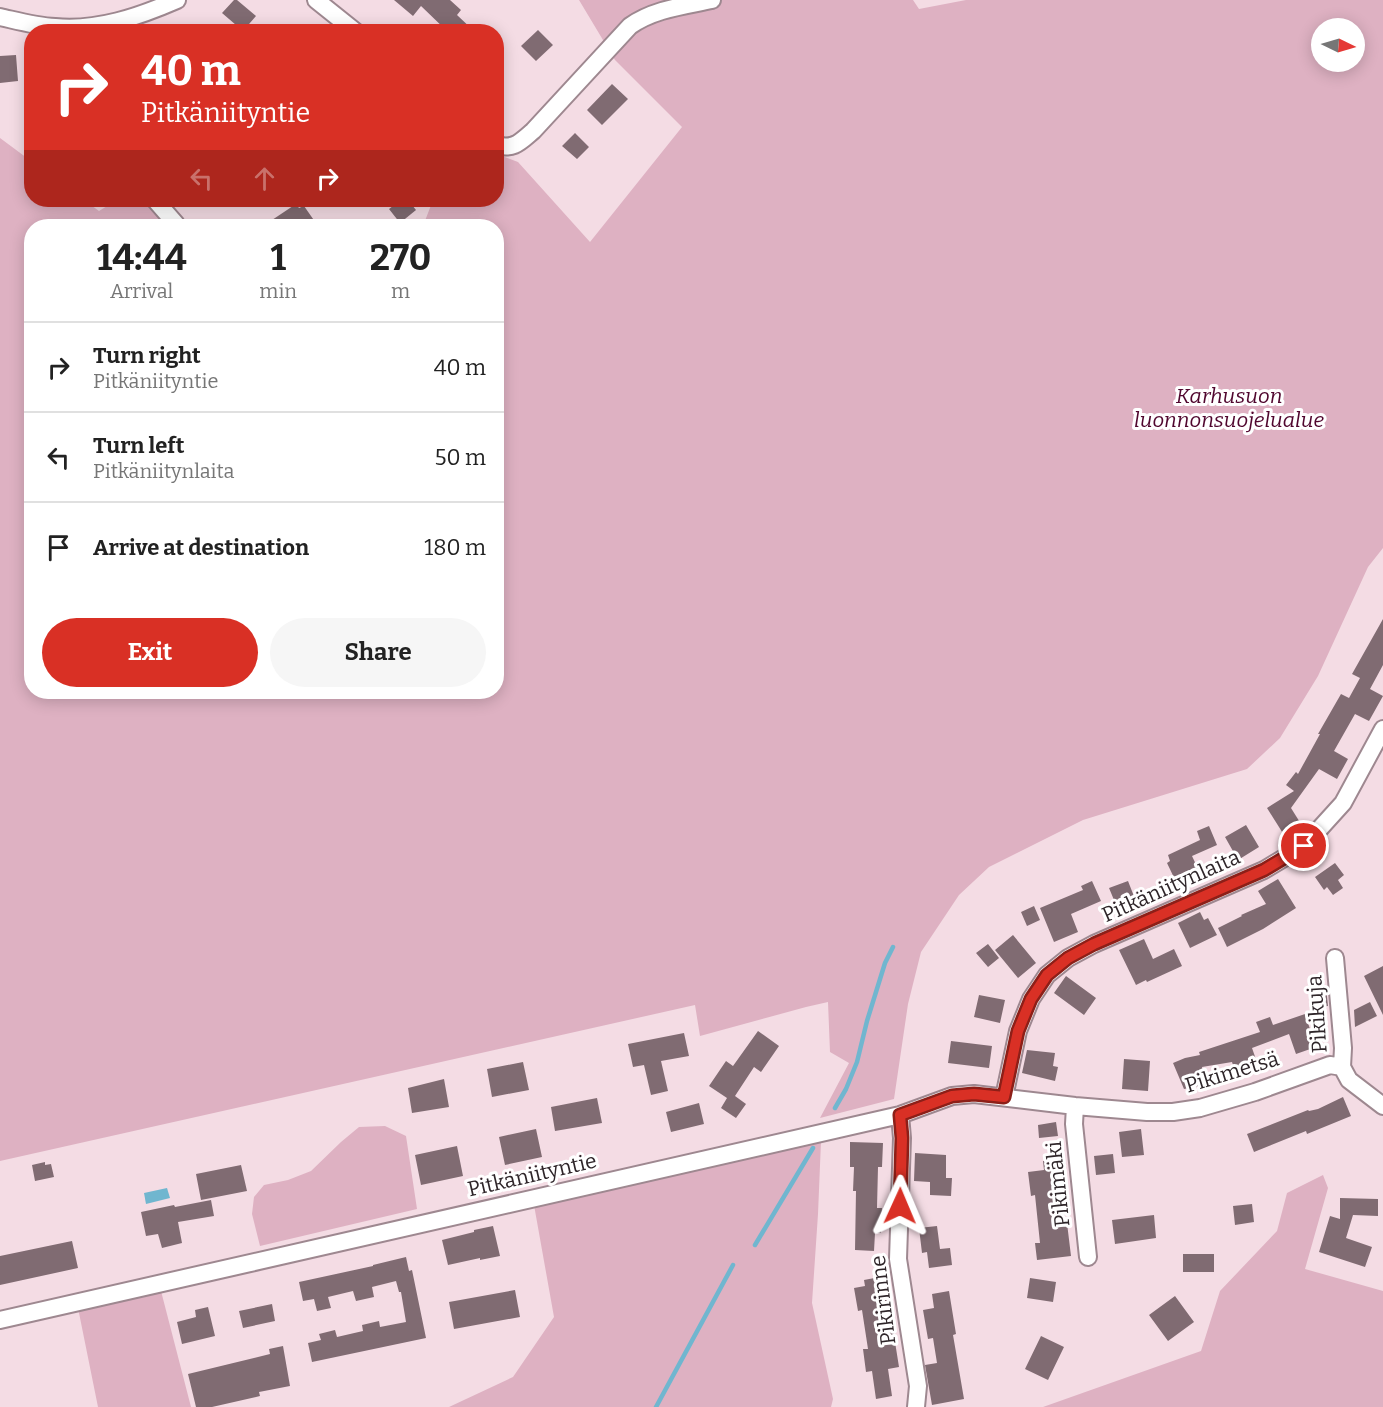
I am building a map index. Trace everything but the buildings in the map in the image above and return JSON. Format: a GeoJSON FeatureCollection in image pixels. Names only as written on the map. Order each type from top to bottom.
{"type":"FeatureCollection","features":[{"type":"Feature","properties":{"kind":"street"},"geometry":{"type":"LineString","coordinates":[[115,24],[177,0]]}},
{"type":"Feature","properties":{"kind":"street"},"geometry":{"type":"LineString","coordinates":[[316,0],[346,24]]}},
{"type":"Feature","properties":{"kind":"street"},"geometry":{"type":"LineString","coordinates":[[504,148],[517,145],[533,131],[630,26],[641,18],[712,0]]}},
{"type":"Feature","properties":{"kind":"street"},"geometry":{"type":"LineString","coordinates":[[0,17],[35,24]]}},
{"type":"Feature","properties":{"kind":"street"},"geometry":{"type":"LineString","coordinates":[[161,207],[172,219]]}},
{"type":"Feature","properties":{"kind":"street","name":"Pitkäniitynlaita"},"geometry":{"type":"LineString","coordinates":[[1004,1097],[1018,1031],[1031,999],[1047,975],[1068,958],[1094,944],[1264,870],[1304,846],[1343,803],[1383,729]]}},
{"type":"Feature","properties":{"kind":"street","name":"Pikikuja"},"geometry":{"type":"LineString","coordinates":[[1335,958],[1343,1048],[1342,1067]]}},
{"type":"Feature","properties":{"kind":"street","name":"Pikimetsä"},"geometry":{"type":"LineString","coordinates":[[1075,1107],[1147,1112],[1173,1112],[1200,1108],[1255,1092],[1330,1065],[1342,1067]]}},
{"type":"Feature","properties":{"kind":"street"},"geometry":{"type":"LineString","coordinates":[[1342,1067],[1349,1080],[1383,1106]]}},
{"type":"Feature","properties":{"kind":"street","name":"Pitkäniityntie"},"geometry":{"type":"LineString","coordinates":[[0,1320],[900,1115],[952,1096],[974,1094],[1075,1107]]}},
{"type":"Feature","properties":{"kind":"street","name":"Pikimäki"},"geometry":{"type":"LineString","coordinates":[[1075,1107],[1074,1124],[1088,1257]]}},
{"type":"Feature","properties":{"kind":"street","name":"Pikirinne"},"geometry":{"type":"LineString","coordinates":[[900,1115],[902,1138],[898,1258],[918,1386],[916,1407]]}},
{"type":"Feature","properties":{"kind":"green space","name":"Karhusuon luonnonsuojelualue"},"geometry":{"type":"Polygon","coordinates":[[[579,0],[913,0],[919,9],[966,0],[1383,0],[1383,548],[1368,567],[1318,676],[1280,738],[1247,769],[1083,820],[989,867],[959,895],[921,952],[908,1004],[894,1099],[820,1118],[849,1063],[830,1052],[828,1002],[700,1036],[695,1005],[0,1161],[0,138],[24,156],[24,207],[94,207],[99,211],[106,207],[148,207],[160,219],[24,219],[24,699],[504,699],[504,219],[426,219],[430,207],[504,207],[504,157],[518,162],[590,242],[682,127],[615,60],[579,0]]]}},
{"type":"Feature","properties":{"kind":"green space"},"geometry":{"type":"Polygon","coordinates":[[[385,1126],[406,1136],[417,1209],[260,1246],[252,1214],[254,1197],[264,1185],[288,1180],[311,1171],[359,1127],[385,1126]]]}},
{"type":"Feature","properties":{"kind":"green space"},"geometry":{"type":"Polygon","coordinates":[[[821,1141],[812,1303],[833,1399],[831,1407],[449,1407],[513,1377],[554,1317],[534,1205],[821,1141]]]}},
{"type":"Feature","properties":{"kind":"green space"},"geometry":{"type":"Polygon","coordinates":[[[1323,1175],[1328,1188],[1305,1269],[1383,1291],[1383,1407],[1043,1407],[1201,1351],[1220,1291],[1277,1231],[1287,1193],[1323,1175]]]}},
{"type":"Feature","properties":{"kind":"green space"},"geometry":{"type":"Polygon","coordinates":[[[161,1291],[191,1407],[98,1407],[78,1308],[161,1291]]]}},
{"type":"Feature","properties":{"kind":"water"},"geometry":{"type":"Polygon","coordinates":[[[167,1188],[170,1198],[146,1204],[144,1193],[167,1188]]]}},
{"type":"Feature","properties":{"kind":"waterway"},"geometry":{"type":"LineString","coordinates":[[835,1108],[857,1062],[885,963],[893,947]]}},
{"type":"Feature","properties":{"kind":"waterway"},"geometry":{"type":"LineString","coordinates":[[755,1245],[813,1148]]}},
{"type":"Feature","properties":{"kind":"waterway"},"geometry":{"type":"LineString","coordinates":[[656,1407],[733,1265]]}},
{"type":"Feature","properties":{"kind":"route"},"geometry":{"type":"LineString","coordinates":[[900,1206],[902,1138],[900,1115],[952,1096],[974,1094],[1004,1097],[1018,1031],[1031,999],[1047,975],[1068,958],[1094,944],[1264,870],[1304,846]]}}]}
